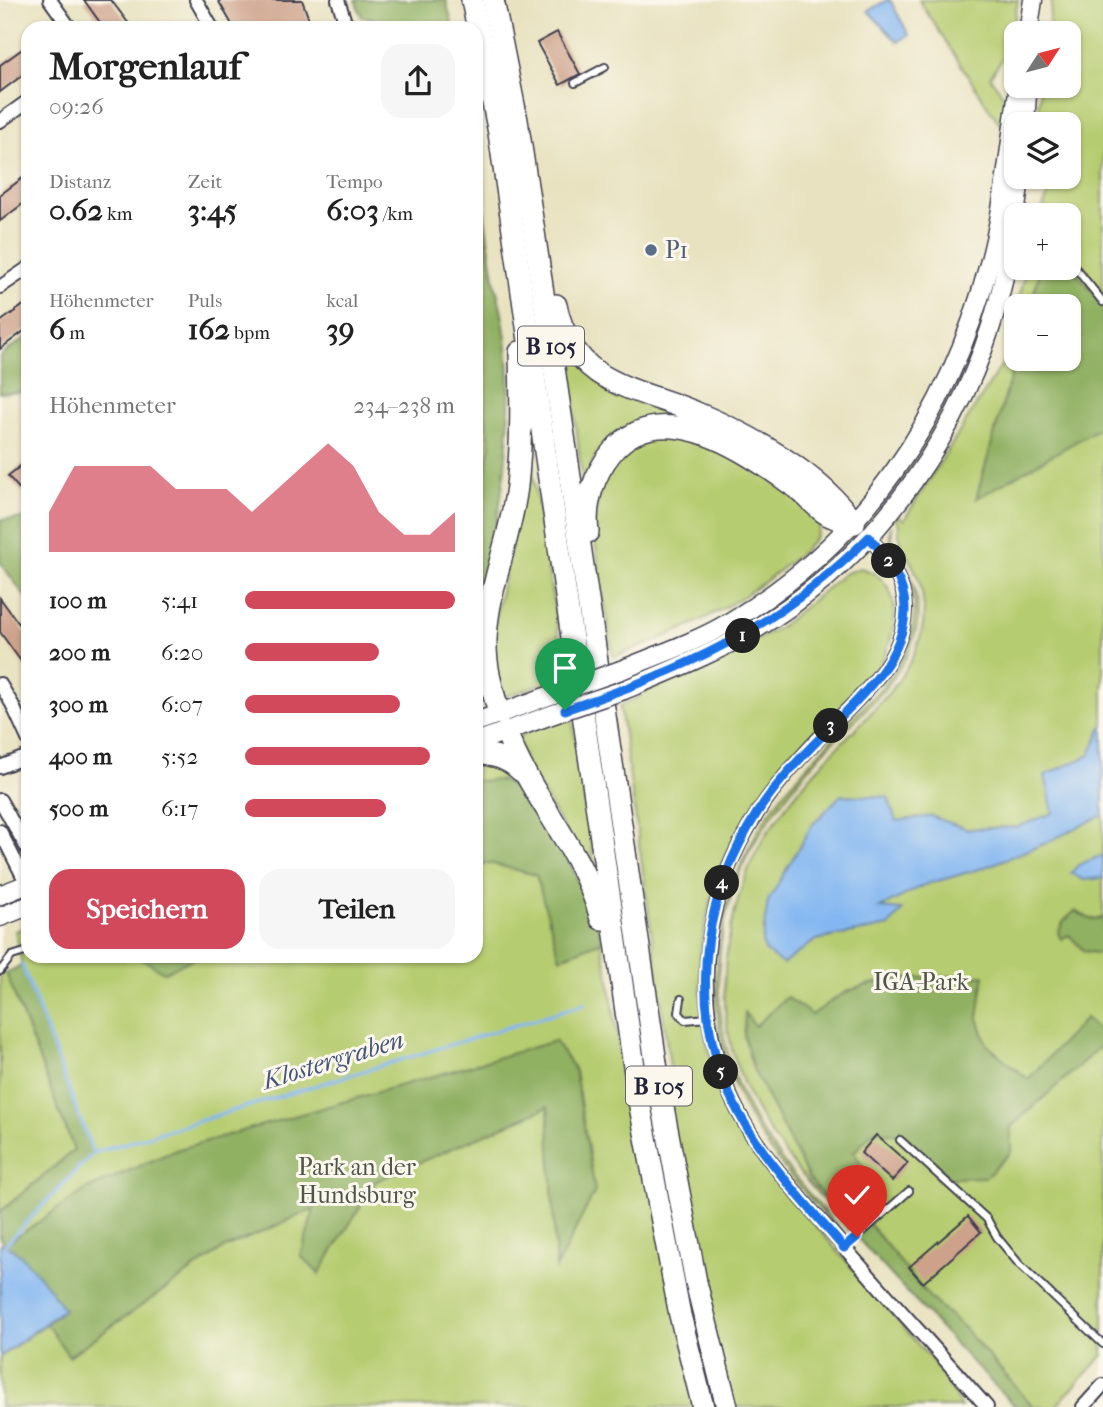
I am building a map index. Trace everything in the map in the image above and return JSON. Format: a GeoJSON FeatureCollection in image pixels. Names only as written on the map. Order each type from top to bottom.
{"type":"FeatureCollection","features":[{"type":"Feature","properties":{"kind":"highway","name":"B 105"},"geometry":{"type":"LineString","coordinates":[[472,0],[476,21]]}},
{"type":"Feature","properties":{"kind":"highway","name":"B 105"},"geometry":{"type":"LineString","coordinates":[[493,0],[515,108],[533,225],[661,1097],[696,1282],[727,1407]]}},
{"type":"Feature","properties":{"kind":"highway","name":"B 105"},"geometry":{"type":"LineString","coordinates":[[483,54],[499,133],[526,312],[626,1012],[663,1234],[703,1407]]}},
{"type":"Feature","properties":{"kind":"highway"},"geometry":{"type":"LineString","coordinates":[[533,225],[546,248],[560,321],[573,346],[587,364],[616,383],[691,411],[755,442],[807,477],[842,505],[861,530]]}},
{"type":"Feature","properties":{"kind":"highway"},"geometry":{"type":"LineString","coordinates":[[526,312],[519,337],[521,412],[517,488],[508,537],[493,593],[486,639],[488,672],[502,722],[524,774],[586,876],[596,898],[612,983],[626,1012]]}},
{"type":"Feature","properties":{"kind":"highway"},"geometry":{"type":"LineString","coordinates":[[587,599],[594,574],[587,523],[597,474],[625,440],[639,432],[671,425],[705,434],[761,464],[799,490],[831,517],[861,530]]}},
{"type":"Feature","properties":{"kind":"highway"},"geometry":{"type":"LineString","coordinates":[[483,754],[501,757],[524,774]]}},
{"type":"Feature","properties":{"kind":"street"},"geometry":{"type":"LineString","coordinates":[[50,0],[65,21]]}},
{"type":"Feature","properties":{"kind":"street"},"geometry":{"type":"LineString","coordinates":[[196,0],[208,21]]}},
{"type":"Feature","properties":{"kind":"street"},"geometry":{"type":"LineString","coordinates":[[338,0],[345,21]]}},
{"type":"Feature","properties":{"kind":"street"},"geometry":{"type":"LineString","coordinates":[[1030,21],[1033,0]]}},
{"type":"Feature","properties":{"kind":"street"},"geometry":{"type":"LineString","coordinates":[[483,722],[502,722],[565,710],[624,690],[714,651],[773,618],[840,566],[861,530],[875,497],[910,447],[951,375],[970,329],[996,232],[1017,98]]}},
{"type":"Feature","properties":{"kind":"street"},"geometry":{"type":"LineString","coordinates":[[0,121],[21,106]]}},
{"type":"Feature","properties":{"kind":"street"},"geometry":{"type":"LineString","coordinates":[[0,287],[21,273]]}},
{"type":"Feature","properties":{"kind":"street"},"geometry":{"type":"LineString","coordinates":[[483,737],[528,703],[689,643],[726,624],[861,530],[887,518],[924,463],[961,400],[983,349],[1004,277]]}},
{"type":"Feature","properties":{"kind":"street"},"geometry":{"type":"LineString","coordinates":[[861,530],[887,557],[902,588],[905,610],[898,642],[877,679],[775,788],[758,811],[729,864],[712,918],[706,951],[708,1018],[722,1075],[748,1129],[784,1178],[844,1248],[987,1407]]}},
{"type":"Feature","properties":{"kind":"street"},"geometry":{"type":"LineString","coordinates":[[0,684],[21,723]]}},
{"type":"Feature","properties":{"kind":"street"},"geometry":{"type":"LineString","coordinates":[[0,766],[21,758]]}},
{"type":"Feature","properties":{"kind":"street"},"geometry":{"type":"LineString","coordinates":[[0,800],[21,837]]}},
{"type":"Feature","properties":{"kind":"street"},"geometry":{"type":"LineString","coordinates":[[0,831],[21,872]]}},
{"type":"Feature","properties":{"kind":"street"},"geometry":{"type":"LineString","coordinates":[[0,895],[21,888]]}},
{"type":"Feature","properties":{"kind":"street"},"geometry":{"type":"LineString","coordinates":[[0,917],[21,909]]}},
{"type":"Feature","properties":{"kind":"street"},"geometry":{"type":"LineString","coordinates":[[956,1371],[975,1407]]}},
{"type":"Feature","properties":{"kind":"street"},"geometry":{"type":"LineString","coordinates":[[1083,1407],[1103,1385]]}},
{"type":"Feature","properties":{"kind":"lane"},"geometry":{"type":"LineString","coordinates":[[575,83],[605,66]]}},
{"type":"Feature","properties":{"kind":"lane"},"geometry":{"type":"LineString","coordinates":[[1081,275],[1103,302]]}},
{"type":"Feature","properties":{"kind":"lane"},"geometry":{"type":"LineString","coordinates":[[985,281],[1004,277]]}},
{"type":"Feature","properties":{"kind":"lane"},"geometry":{"type":"LineString","coordinates":[[0,971],[12,956],[21,953]]}},
{"type":"Feature","properties":{"kind":"lane"},"geometry":{"type":"LineString","coordinates":[[681,999],[679,1013],[685,1020],[708,1018]]}},
{"type":"Feature","properties":{"kind":"lane"},"geometry":{"type":"LineString","coordinates":[[900,1140],[987,1219],[997,1237],[1019,1264],[1103,1344]]}},
{"type":"Feature","properties":{"kind":"lane"},"geometry":{"type":"LineString","coordinates":[[844,1248],[909,1191]]}},
{"type":"Feature","properties":{"kind":"green space"},"geometry":{"type":"Polygon","coordinates":[[[355,0],[446,0],[451,21],[372,21],[372,18],[362,17],[355,0]]]}},
{"type":"Feature","properties":{"kind":"green space"},"geometry":{"type":"Polygon","coordinates":[[[919,0],[1018,0],[1014,21],[1004,21],[1004,56],[990,77],[1015,112],[1004,112],[1004,129],[919,0]]]}},
{"type":"Feature","properties":{"kind":"green space","name":"IGA-Park"},"geometry":{"type":"Polygon","coordinates":[[[1052,0],[1103,0],[1103,1355],[1055,1407],[1016,1407],[842,1221],[784,1153],[760,1117],[742,1080],[729,1039],[724,994],[728,944],[734,914],[748,871],[761,843],[805,783],[895,686],[906,670],[921,635],[924,614],[922,592],[900,538],[899,524],[895,519],[897,515],[904,520],[1004,361],[1004,371],[1081,371],[1081,294],[1020,294],[1024,280],[1081,280],[1081,203],[1045,203],[1049,192],[1047,189],[1081,189],[1081,112],[1038,112],[1039,98],[1082,98],[1082,21],[1049,21],[1052,0]]]}},
{"type":"Feature","properties":{"kind":"green space"},"geometry":{"type":"Polygon","coordinates":[[[483,207],[506,338],[509,422],[500,504],[483,579],[483,482],[491,444],[483,411],[483,207]]]}},
{"type":"Feature","properties":{"kind":"green space"},"geometry":{"type":"Polygon","coordinates":[[[1081,279],[1103,304],[1103,426],[976,499],[1012,371],[1081,371],[1081,294],[1033,294],[1038,280],[1081,279]]]}},
{"type":"Feature","properties":{"kind":"green space"},"geometry":{"type":"Polygon","coordinates":[[[21,341],[21,392],[0,393],[0,356],[21,341]]]}},
{"type":"Feature","properties":{"kind":"green space"},"geometry":{"type":"Polygon","coordinates":[[[567,350],[693,418],[691,423],[600,451],[583,484],[567,350]]]}},
{"type":"Feature","properties":{"kind":"green space"},"geometry":{"type":"Polygon","coordinates":[[[483,411],[491,444],[483,482],[483,411]]]}},
{"type":"Feature","properties":{"kind":"green space"},"geometry":{"type":"Polygon","coordinates":[[[673,435],[719,449],[785,489],[822,519],[817,534],[807,547],[746,594],[682,630],[613,657],[593,527],[602,479],[628,447],[649,438],[673,435]]]}},
{"type":"Feature","properties":{"kind":"green space"},"geometry":{"type":"Polygon","coordinates":[[[531,462],[565,676],[504,697],[495,670],[494,624],[528,464],[531,462]]]}},
{"type":"Feature","properties":{"kind":"green space"},"geometry":{"type":"Polygon","coordinates":[[[21,518],[21,591],[0,562],[0,520],[21,518]]]}},
{"type":"Feature","properties":{"kind":"green space"},"geometry":{"type":"Polygon","coordinates":[[[891,526],[893,541],[916,594],[916,630],[909,650],[888,684],[817,759],[780,804],[759,835],[734,887],[721,947],[720,1009],[732,1070],[744,1099],[777,1154],[844,1234],[841,1234],[774,1155],[755,1127],[735,1087],[723,1046],[717,1003],[717,960],[724,917],[737,876],[755,836],[795,780],[884,684],[907,647],[913,628],[914,598],[909,579],[890,540],[891,526]]]}},
{"type":"Feature","properties":{"kind":"green space","name":"Park an der Hundsburg"},"geometry":{"type":"Polygon","coordinates":[[[860,568],[876,575],[886,585],[892,597],[894,612],[889,643],[876,671],[774,781],[748,818],[722,864],[700,951],[706,1040],[717,1079],[733,1117],[759,1157],[935,1364],[961,1407],[0,1407],[0,1357],[46,1324],[24,1259],[5,1245],[93,1153],[22,963],[483,963],[483,762],[515,773],[594,913],[608,973],[631,1127],[675,1102],[620,706],[641,696],[641,693],[702,670],[779,628],[844,574],[860,568]]]}},
{"type":"Feature","properties":{"kind":"green space"},"geometry":{"type":"Polygon","coordinates":[[[572,718],[597,883],[527,767],[518,737],[572,718]]]}},
{"type":"Feature","properties":{"kind":"green space"},"geometry":{"type":"Polygon","coordinates":[[[501,780],[523,794],[560,843],[594,913],[602,941],[560,958],[536,875],[483,863],[483,781],[501,780]]]}},
{"type":"Feature","properties":{"kind":"green space"},"geometry":{"type":"Polygon","coordinates":[[[1075,911],[1090,919],[1103,918],[1103,954],[1084,951],[1069,935],[1061,939],[1058,933],[1063,922],[1075,911]]]}},
{"type":"Feature","properties":{"kind":"green space","name":"Park an der Hundsburg"},"geometry":{"type":"Polygon","coordinates":[[[21,929],[21,960],[15,931],[21,929]]]}},
{"type":"Feature","properties":{"kind":"green space"},"geometry":{"type":"Polygon","coordinates":[[[149,963],[184,963],[164,972],[149,963]]]}},
{"type":"Feature","properties":{"kind":"green space"},"geometry":{"type":"Polygon","coordinates":[[[22,965],[93,1153],[9,1242],[87,1189],[176,1150],[555,1041],[575,1071],[595,1191],[556,1268],[548,1107],[376,1181],[319,1274],[301,1256],[314,1209],[223,1249],[69,1356],[46,1324],[63,1310],[0,1239],[0,1212],[74,1150],[6,973],[22,965]]]}},
{"type":"Feature","properties":{"kind":"green space"},"geometry":{"type":"Polygon","coordinates":[[[0,971],[6,973],[74,1150],[0,1212],[0,971]]]}},
{"type":"Feature","properties":{"kind":"green space"},"geometry":{"type":"Polygon","coordinates":[[[984,975],[978,1018],[987,1045],[1028,1079],[1086,1018],[1103,1035],[1103,1044],[1011,1127],[1011,1152],[986,1177],[949,1178],[902,1136],[875,1130],[854,1152],[864,1170],[841,1195],[870,1225],[930,1298],[961,1325],[1034,1407],[1016,1407],[828,1206],[837,1198],[828,1202],[809,1179],[753,1069],[744,1036],[745,1013],[755,1026],[787,997],[812,1015],[843,994],[885,981],[984,975]]]}},
{"type":"Feature","properties":{"kind":"water"},"geometry":{"type":"Polygon","coordinates":[[[890,0],[909,35],[898,42],[868,11],[890,0]]]}},
{"type":"Feature","properties":{"kind":"water"},"geometry":{"type":"Polygon","coordinates":[[[1103,725],[1103,815],[1046,843],[983,868],[924,885],[880,908],[902,910],[889,926],[816,940],[783,964],[767,953],[762,943],[768,901],[812,825],[841,795],[888,797],[896,821],[931,816],[967,829],[1017,827],[1053,813],[1045,775],[1090,755],[1103,725]]]}},
{"type":"Feature","properties":{"kind":"water"},"geometry":{"type":"Polygon","coordinates":[[[1103,855],[1103,878],[1083,880],[1071,873],[1078,865],[1103,855]]]}},
{"type":"Feature","properties":{"kind":"water"},"geometry":{"type":"Polygon","coordinates":[[[0,1244],[18,1253],[27,1262],[64,1309],[0,1357],[0,1244]]]}},
{"type":"Feature","properties":{"kind":"building"},"geometry":{"type":"Polygon","coordinates":[[[84,0],[111,0],[127,21],[99,21],[84,0]]]}},
{"type":"Feature","properties":{"kind":"building"},"geometry":{"type":"Polygon","coordinates":[[[218,0],[302,0],[310,21],[230,21],[218,0]]]}},
{"type":"Feature","properties":{"kind":"building"},"geometry":{"type":"Polygon","coordinates":[[[557,32],[580,74],[560,85],[537,43],[557,32]]]}},
{"type":"Feature","properties":{"kind":"building"},"geometry":{"type":"Polygon","coordinates":[[[21,50],[21,76],[0,92],[0,65],[21,50]]]}},
{"type":"Feature","properties":{"kind":"building"},"geometry":{"type":"Polygon","coordinates":[[[21,179],[21,205],[0,221],[0,195],[21,179]]]}},
{"type":"Feature","properties":{"kind":"building"},"geometry":{"type":"Polygon","coordinates":[[[21,307],[21,333],[0,349],[0,322],[21,307]]]}},
{"type":"Feature","properties":{"kind":"building"},"geometry":{"type":"Polygon","coordinates":[[[21,466],[21,491],[8,476],[21,466]]]}},
{"type":"Feature","properties":{"kind":"building"},"geometry":{"type":"Polygon","coordinates":[[[0,598],[21,626],[21,661],[0,632],[0,598]]]}},
{"type":"Feature","properties":{"kind":"building"},"geometry":{"type":"Polygon","coordinates":[[[876,1135],[908,1163],[892,1181],[861,1153],[876,1135]]]}},
{"type":"Feature","properties":{"kind":"building"},"geometry":{"type":"Polygon","coordinates":[[[855,1187],[874,1209],[864,1217],[845,1195],[855,1187]]]}},
{"type":"Feature","properties":{"kind":"building"},"geometry":{"type":"Polygon","coordinates":[[[968,1216],[981,1232],[923,1283],[909,1267],[968,1216]]]}},
{"type":"Feature","properties":{"kind":"waterway"},"geometry":{"type":"LineString","coordinates":[[22,965],[93,1153]]}},
{"type":"Feature","properties":{"kind":"waterway","name":"Klostergraben"},"geometry":{"type":"LineString","coordinates":[[5,1245],[93,1153],[585,1004]]}},
{"type":"Feature","properties":{"kind":"place","name":"P1"},"geometry":{"type":"Point","coordinates":[651,250]}},
{"type":"Feature","properties":{"kind":"route"},"geometry":{"type":"LineString","coordinates":[[565,710],[680,667],[748,633],[810,591],[869,537],[895,571],[900,581],[905,610],[898,642],[877,679],[803,755],[758,811],[729,864],[712,918],[706,951],[708,1018],[722,1075],[733,1102],[772,1163],[844,1248],[857,1237]]}}]}
